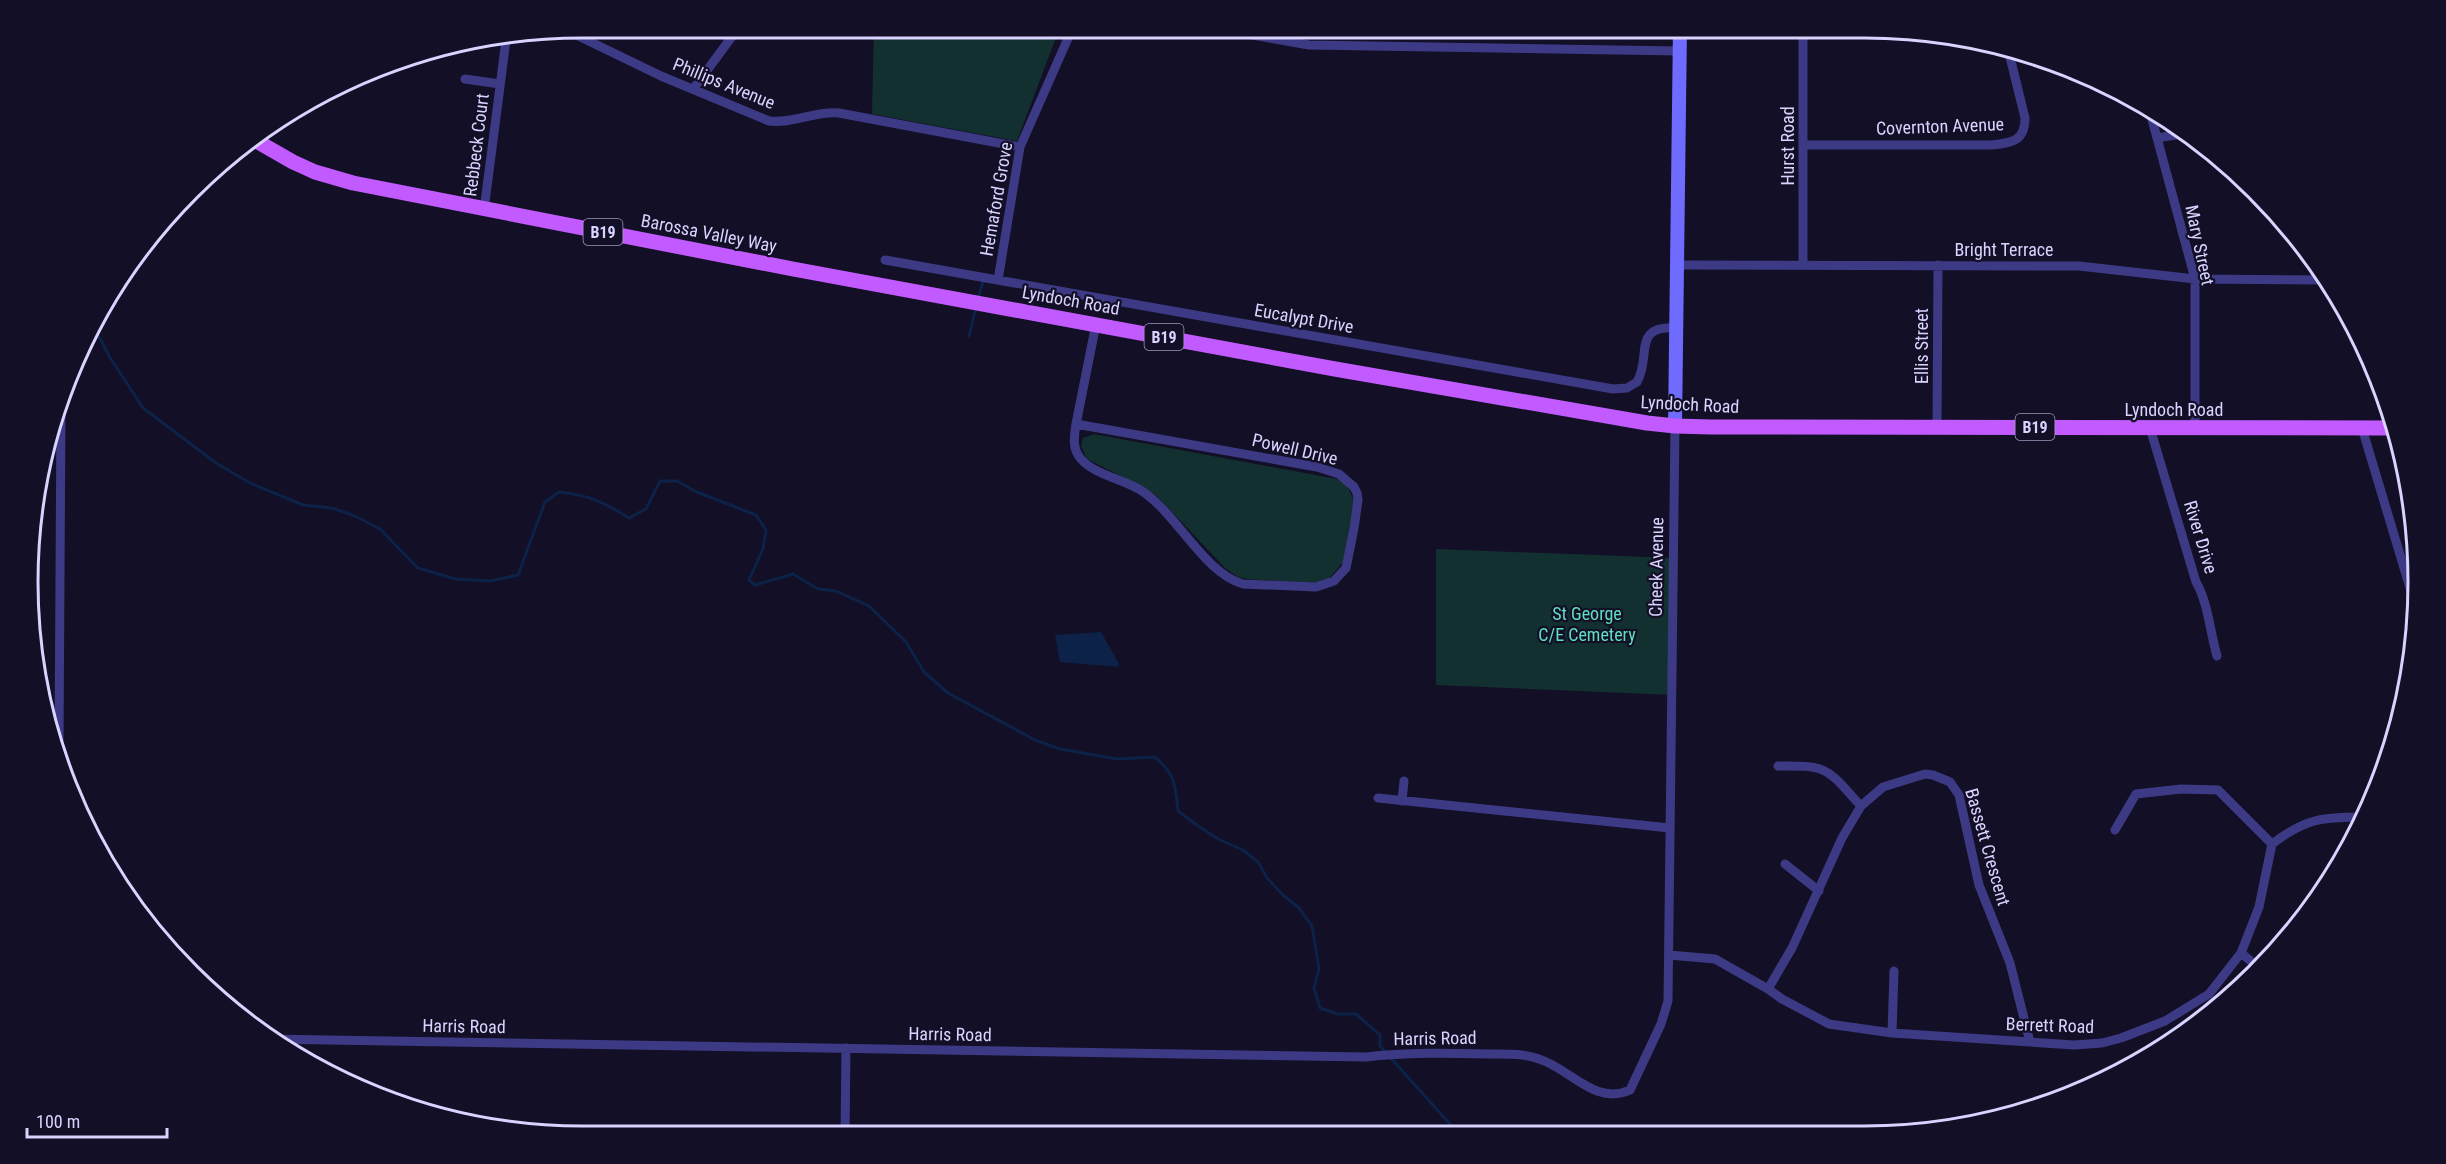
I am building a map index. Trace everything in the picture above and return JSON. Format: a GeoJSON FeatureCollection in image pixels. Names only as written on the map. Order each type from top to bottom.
{"type":"FeatureCollection","features":[{"type":"Feature","properties":{"kind":"main road","name":"Barossa Valley Way"},"geometry":{"type":"LineString","coordinates":[[260,143],[293,162],[333,178],[484,210],[993,306]]}},
{"type":"Feature","properties":{"kind":"main road","name":"Lyndoch Road"},"geometry":{"type":"LineString","coordinates":[[993,306],[1335,369],[1675,426],[2386,428]]}},
{"type":"Feature","properties":{"kind":"street","name":"Phillips Avenue"},"geometry":{"type":"LineString","coordinates":[[583,38],[661,76],[768,121],[779,123],[817,113],[839,113],[1020,147]]}},
{"type":"Feature","properties":{"kind":"street"},"geometry":{"type":"LineString","coordinates":[[694,88],[731,38]]}},
{"type":"Feature","properties":{"kind":"street","name":"Hemaford Grove"},"geometry":{"type":"LineString","coordinates":[[998,280],[1020,147],[1068,38]]}},
{"type":"Feature","properties":{"kind":"street"},"geometry":{"type":"LineString","coordinates":[[1269,38],[1309,45],[1679,51]]}},
{"type":"Feature","properties":{"kind":"street","name":"Cheek Avenue"},"geometry":{"type":"LineString","coordinates":[[1625,1092],[1642,1065],[1661,1024],[1668,1001],[1680,38]]}},
{"type":"Feature","properties":{"kind":"street","name":"Hurst Road"},"geometry":{"type":"LineString","coordinates":[[1803,38],[1803,265]]}},
{"type":"Feature","properties":{"kind":"street","name":"Rebbeck Court"},"geometry":{"type":"LineString","coordinates":[[484,210],[506,43]]}},
{"type":"Feature","properties":{"kind":"street","name":"Covernton Avenue"},"geometry":{"type":"LineString","coordinates":[[1803,145],[1992,144],[2017,139],[2025,129],[2025,118],[2010,57]]}},
{"type":"Feature","properties":{"kind":"street","name":"Rebbeck Court"},"geometry":{"type":"LineString","coordinates":[[465,79],[500,84]]}},
{"type":"Feature","properties":{"kind":"street","name":"Mary Street"},"geometry":{"type":"LineString","coordinates":[[2152,120],[2194,279],[2195,429]]}},
{"type":"Feature","properties":{"kind":"street"},"geometry":{"type":"LineString","coordinates":[[2157,138],[2175,135]]}},
{"type":"Feature","properties":{"kind":"street","name":"Eucalypt Drive"},"geometry":{"type":"LineString","coordinates":[[885,260],[1613,389],[1627,388],[1637,382],[1644,367],[1644,348],[1651,332],[1662,327],[1677,328]]}},
{"type":"Feature","properties":{"kind":"street","name":"Bright Terrace"},"geometry":{"type":"LineString","coordinates":[[1677,265],[2079,266],[2194,279],[2318,280]]}},
{"type":"Feature","properties":{"kind":"street","name":"Ellis Street"},"geometry":{"type":"LineString","coordinates":[[1937,427],[1938,265]]}},
{"type":"Feature","properties":{"kind":"street","name":"Powell Drive"},"geometry":{"type":"LineString","coordinates":[[1076,424],[1317,467],[1340,474],[1354,487],[1358,500],[1346,568],[1335,581],[1316,587],[1243,584],[1233,581],[1217,571],[1175,521],[1142,491],[1079,458],[1075,451],[1076,424],[1096,324]]}},
{"type":"Feature","properties":{"kind":"street"},"geometry":{"type":"LineString","coordinates":[[59,734],[62,421]]}},
{"type":"Feature","properties":{"kind":"street","name":"River Drive"},"geometry":{"type":"LineString","coordinates":[[2150,428],[2196,582],[2205,597],[2204,606],[2217,656]]}},
{"type":"Feature","properties":{"kind":"street"},"geometry":{"type":"LineString","coordinates":[[2362,428],[2408,581]]}},
{"type":"Feature","properties":{"kind":"street"},"geometry":{"type":"LineString","coordinates":[[1778,766],[1812,765],[1830,772],[1861,806]]}},
{"type":"Feature","properties":{"kind":"street","name":"Bassett Crescent"},"geometry":{"type":"LineString","coordinates":[[1768,989],[1792,948],[1842,838],[1861,806],[1883,787],[1924,774],[1941,777],[1953,786],[1959,795],[1979,885],[2010,963],[2030,1042]]}},
{"type":"Feature","properties":{"kind":"street"},"geometry":{"type":"LineString","coordinates":[[1402,801],[1404,780]]}},
{"type":"Feature","properties":{"kind":"street"},"geometry":{"type":"LineString","coordinates":[[2115,830],[2136,794],[2181,789],[2218,790],[2272,844],[2292,828],[2315,819],[2355,817]]}},
{"type":"Feature","properties":{"kind":"street"},"geometry":{"type":"LineString","coordinates":[[1378,798],[1670,828]]}},
{"type":"Feature","properties":{"kind":"street","name":"Berrett Road"},"geometry":{"type":"LineString","coordinates":[[1669,955],[1715,959],[1829,1024],[1892,1033],[2074,1045],[2102,1043],[2164,1021],[2209,994],[2241,953],[2259,907],[2272,844]]}},
{"type":"Feature","properties":{"kind":"street"},"geometry":{"type":"LineString","coordinates":[[1785,864],[1819,891]]}},
{"type":"Feature","properties":{"kind":"street"},"geometry":{"type":"LineString","coordinates":[[2241,953],[2253,963]]}},
{"type":"Feature","properties":{"kind":"street"},"geometry":{"type":"LineString","coordinates":[[1892,1033],[1894,971]]}},
{"type":"Feature","properties":{"kind":"street","name":"Harris Road"},"geometry":{"type":"LineString","coordinates":[[286,1039],[1366,1057],[1447,1053],[1521,1054],[1543,1060],[1599,1093],[1625,1092]]}},
{"type":"Feature","properties":{"kind":"street"},"geometry":{"type":"LineString","coordinates":[[845,1126],[846,1048]]}},
{"type":"Feature","properties":{"kind":"green space"},"geometry":{"type":"Polygon","coordinates":[[[874,38],[1056,38],[1017,141],[872,114],[874,38]]]}},
{"type":"Feature","properties":{"kind":"green space"},"geometry":{"type":"Polygon","coordinates":[[[1094,434],[1337,479],[1347,485],[1354,501],[1343,562],[1329,579],[1317,583],[1238,577],[1225,568],[1158,497],[1145,488],[1087,459],[1081,446],[1083,438],[1094,434]]]}},
{"type":"Feature","properties":{"kind":"green space","name":"St George C/E Cemetery"},"geometry":{"type":"Polygon","coordinates":[[[1436,549],[1674,558],[1672,695],[1436,685],[1436,549]]]}},
{"type":"Feature","properties":{"kind":"water"},"geometry":{"type":"Polygon","coordinates":[[[1101,632],[1119,664],[1118,667],[1060,662],[1055,635],[1101,632]]]}},
{"type":"Feature","properties":{"kind":"waterway"},"geometry":{"type":"LineString","coordinates":[[979,295],[983,282]]}},
{"type":"Feature","properties":{"kind":"waterway"},"geometry":{"type":"LineString","coordinates":[[969,336],[975,311]]}},
{"type":"Feature","properties":{"kind":"waterway"},"geometry":{"type":"LineString","coordinates":[[97,336],[100,338],[143,408],[216,463],[250,483],[303,505],[332,508],[355,516],[380,529],[418,568],[456,579],[490,581],[518,575],[545,502],[559,492],[596,500],[629,518],[646,509],[660,481],[677,481],[697,492],[756,515],[766,530],[763,549],[749,580],[755,585],[793,574],[818,589],[836,591],[869,606],[906,642],[924,672],[948,693],[1035,740],[1060,749],[1117,759],[1155,757],[1162,763],[1171,775],[1178,811],[1218,839],[1243,850],[1258,862],[1267,878],[1298,907],[1312,926],[1319,969],[1314,988],[1320,1008],[1338,1014],[1356,1014],[1380,1035],[1380,1046],[1452,1126]]}}]}
